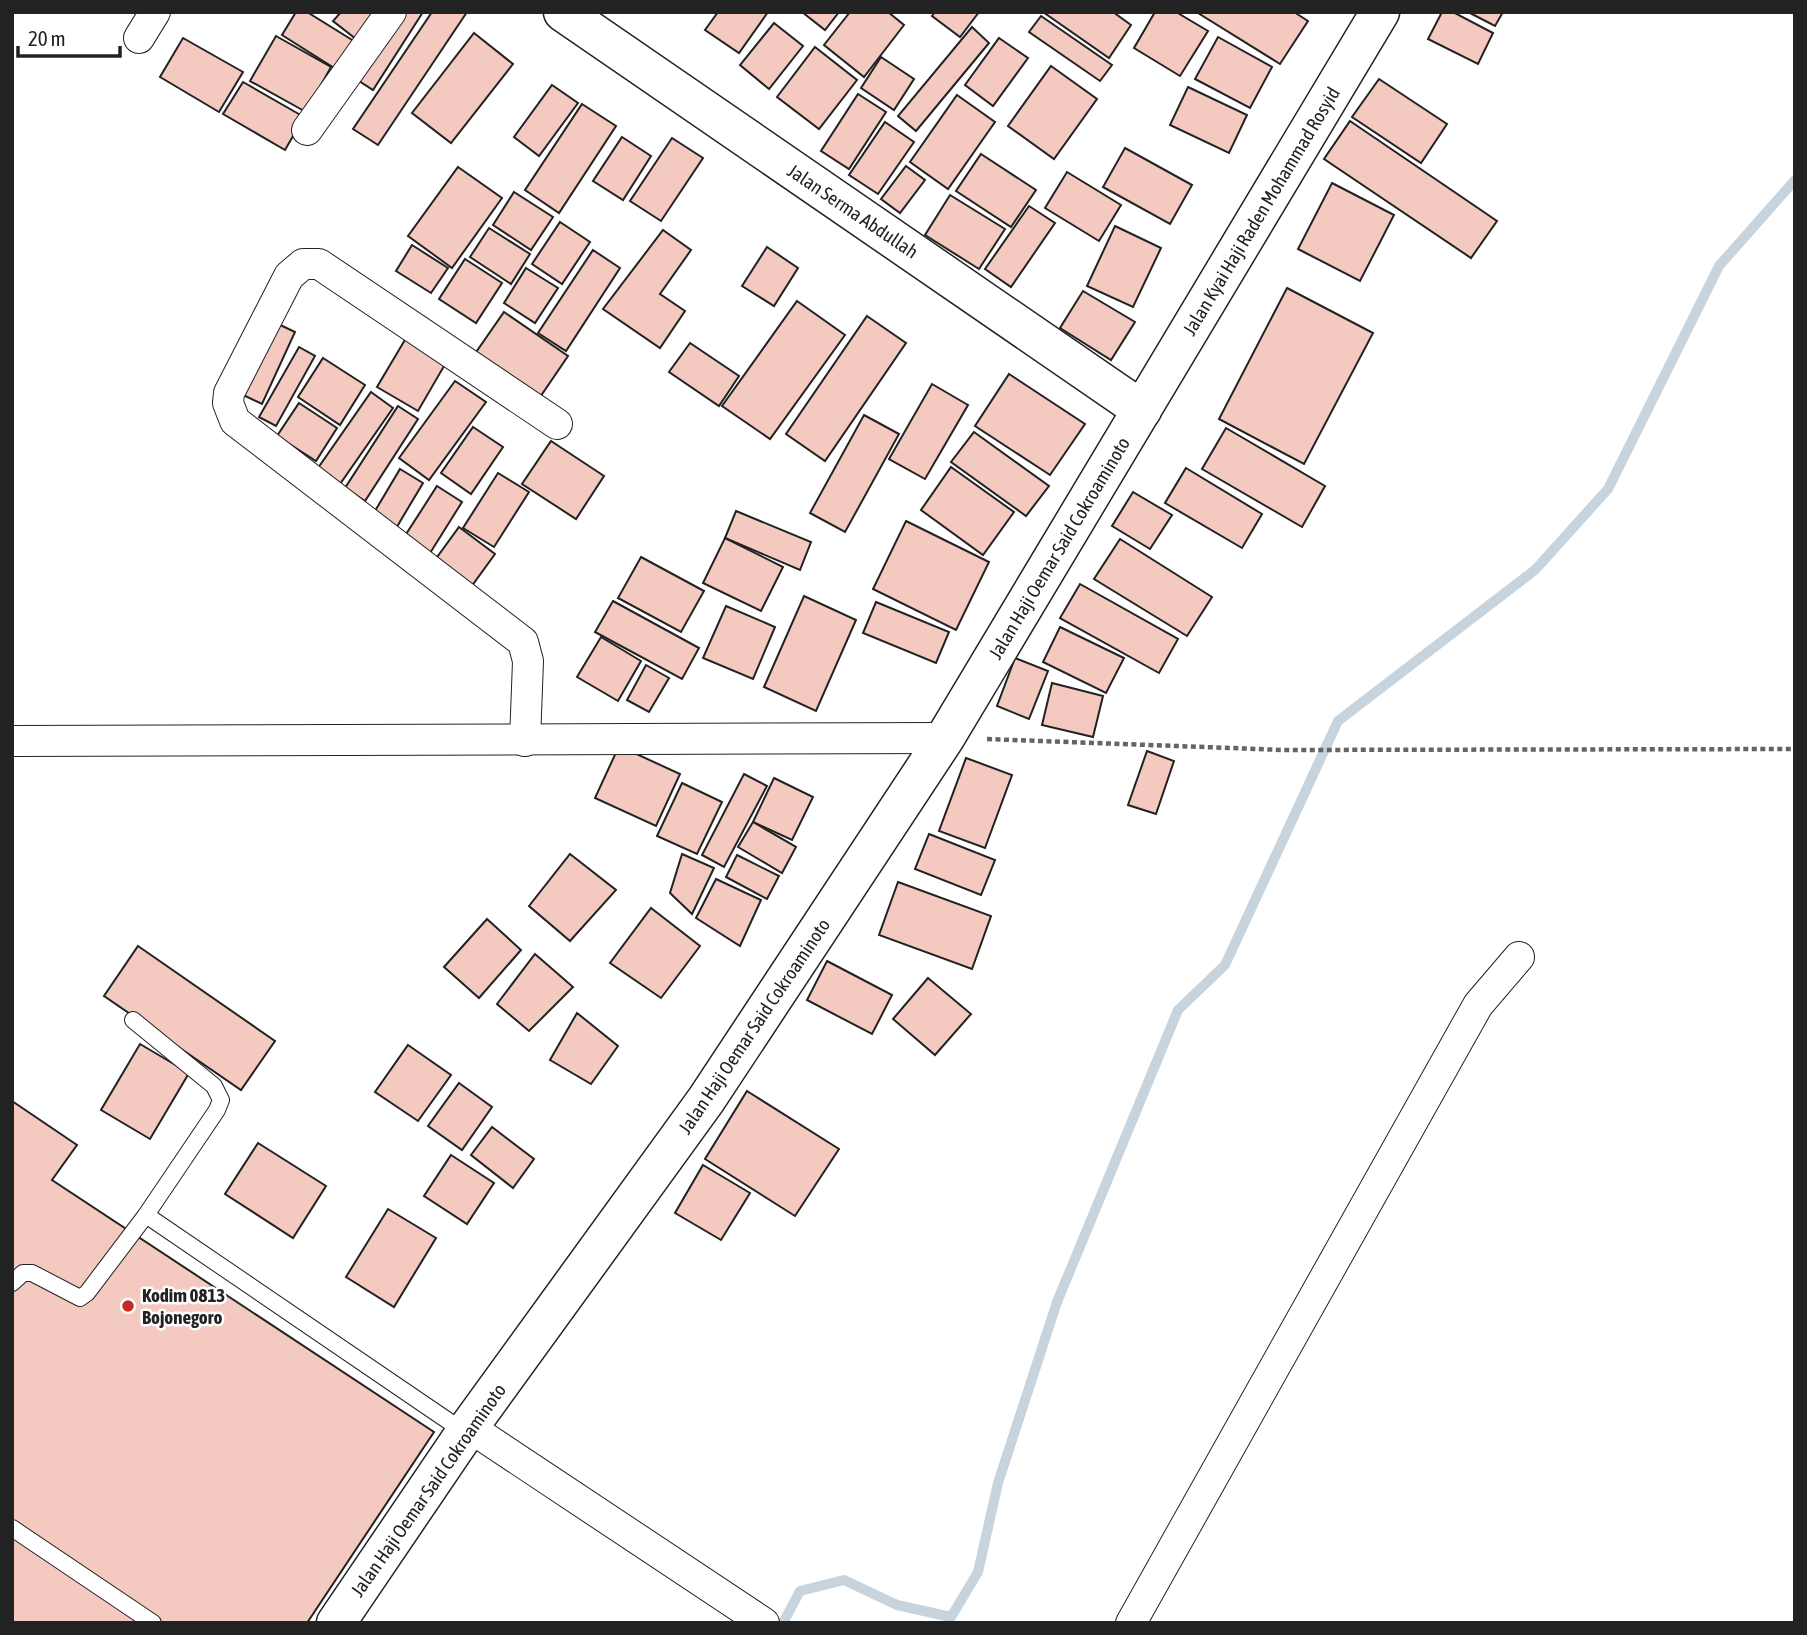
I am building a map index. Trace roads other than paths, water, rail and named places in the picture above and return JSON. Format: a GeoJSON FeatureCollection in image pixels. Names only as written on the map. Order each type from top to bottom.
{"type":"FeatureCollection","features":[{"type":"Feature","properties":{"kind":"main road","name":"Jalan Serma Abdullah"},"geometry":{"type":"LineString","coordinates":[[563,12],[1142,410]]}},
{"type":"Feature","properties":{"kind":"main road","name":"Jalan Kyai Haji Raden Mohammad Rosyid"},"geometry":{"type":"LineString","coordinates":[[1142,410],[1380,12]]}},
{"type":"Feature","properties":{"kind":"main road","name":"Jalan Haji Oemar Said Cokroaminoto"},"geometry":{"type":"LineString","coordinates":[[336,1623],[467,1430],[706,1100],[944,738],[1142,410]]}},
{"type":"Feature","properties":{"kind":"street"},"geometry":{"type":"LineString","coordinates":[[139,38],[155,12]]}},
{"type":"Feature","properties":{"kind":"street"},"geometry":{"type":"LineString","coordinates":[[307,130],[391,12]]}},
{"type":"Feature","properties":{"kind":"street"},"geometry":{"type":"LineString","coordinates":[[525,741],[528,661],[523,642],[235,421],[228,403],[229,393],[289,276],[303,264],[319,264],[557,424]]}},
{"type":"Feature","properties":{"kind":"street"},"geometry":{"type":"LineString","coordinates":[[12,741],[944,738]]}},
{"type":"Feature","properties":{"kind":"street"},"geometry":{"type":"LineString","coordinates":[[1131,1623],[1478,1005],[1520,957]]}},
{"type":"Feature","properties":{"kind":"street"},"geometry":{"type":"LineString","coordinates":[[467,1430],[761,1621]]}},
{"type":"Feature","properties":{"kind":"lane"},"geometry":{"type":"LineString","coordinates":[[12,1283],[23,1272],[32,1273],[72,1296],[84,1295],[146,1215],[217,1110],[221,1100],[214,1086],[133,1020]]}},
{"type":"Feature","properties":{"kind":"lane"},"geometry":{"type":"LineString","coordinates":[[146,1215],[467,1430]]}},
{"type":"Feature","properties":{"kind":"lane"},"geometry":{"type":"LineString","coordinates":[[12,1528],[153,1623]]}},
{"type":"Feature","properties":{"kind":"waterway"},"geometry":{"type":"LineString","coordinates":[[783,1623],[800,1591],[844,1580],[897,1605],[951,1617],[978,1572],[998,1483],[1057,1302],[1178,1010],[1225,965],[1338,721],[1535,570],[1608,489],[1719,266],[1795,180]]}},
{"type":"Feature","properties":{"kind":"place","name":"Kodim 0813 Bojonegoro"},"geometry":{"type":"Point","coordinates":[128,1306]}}]}
